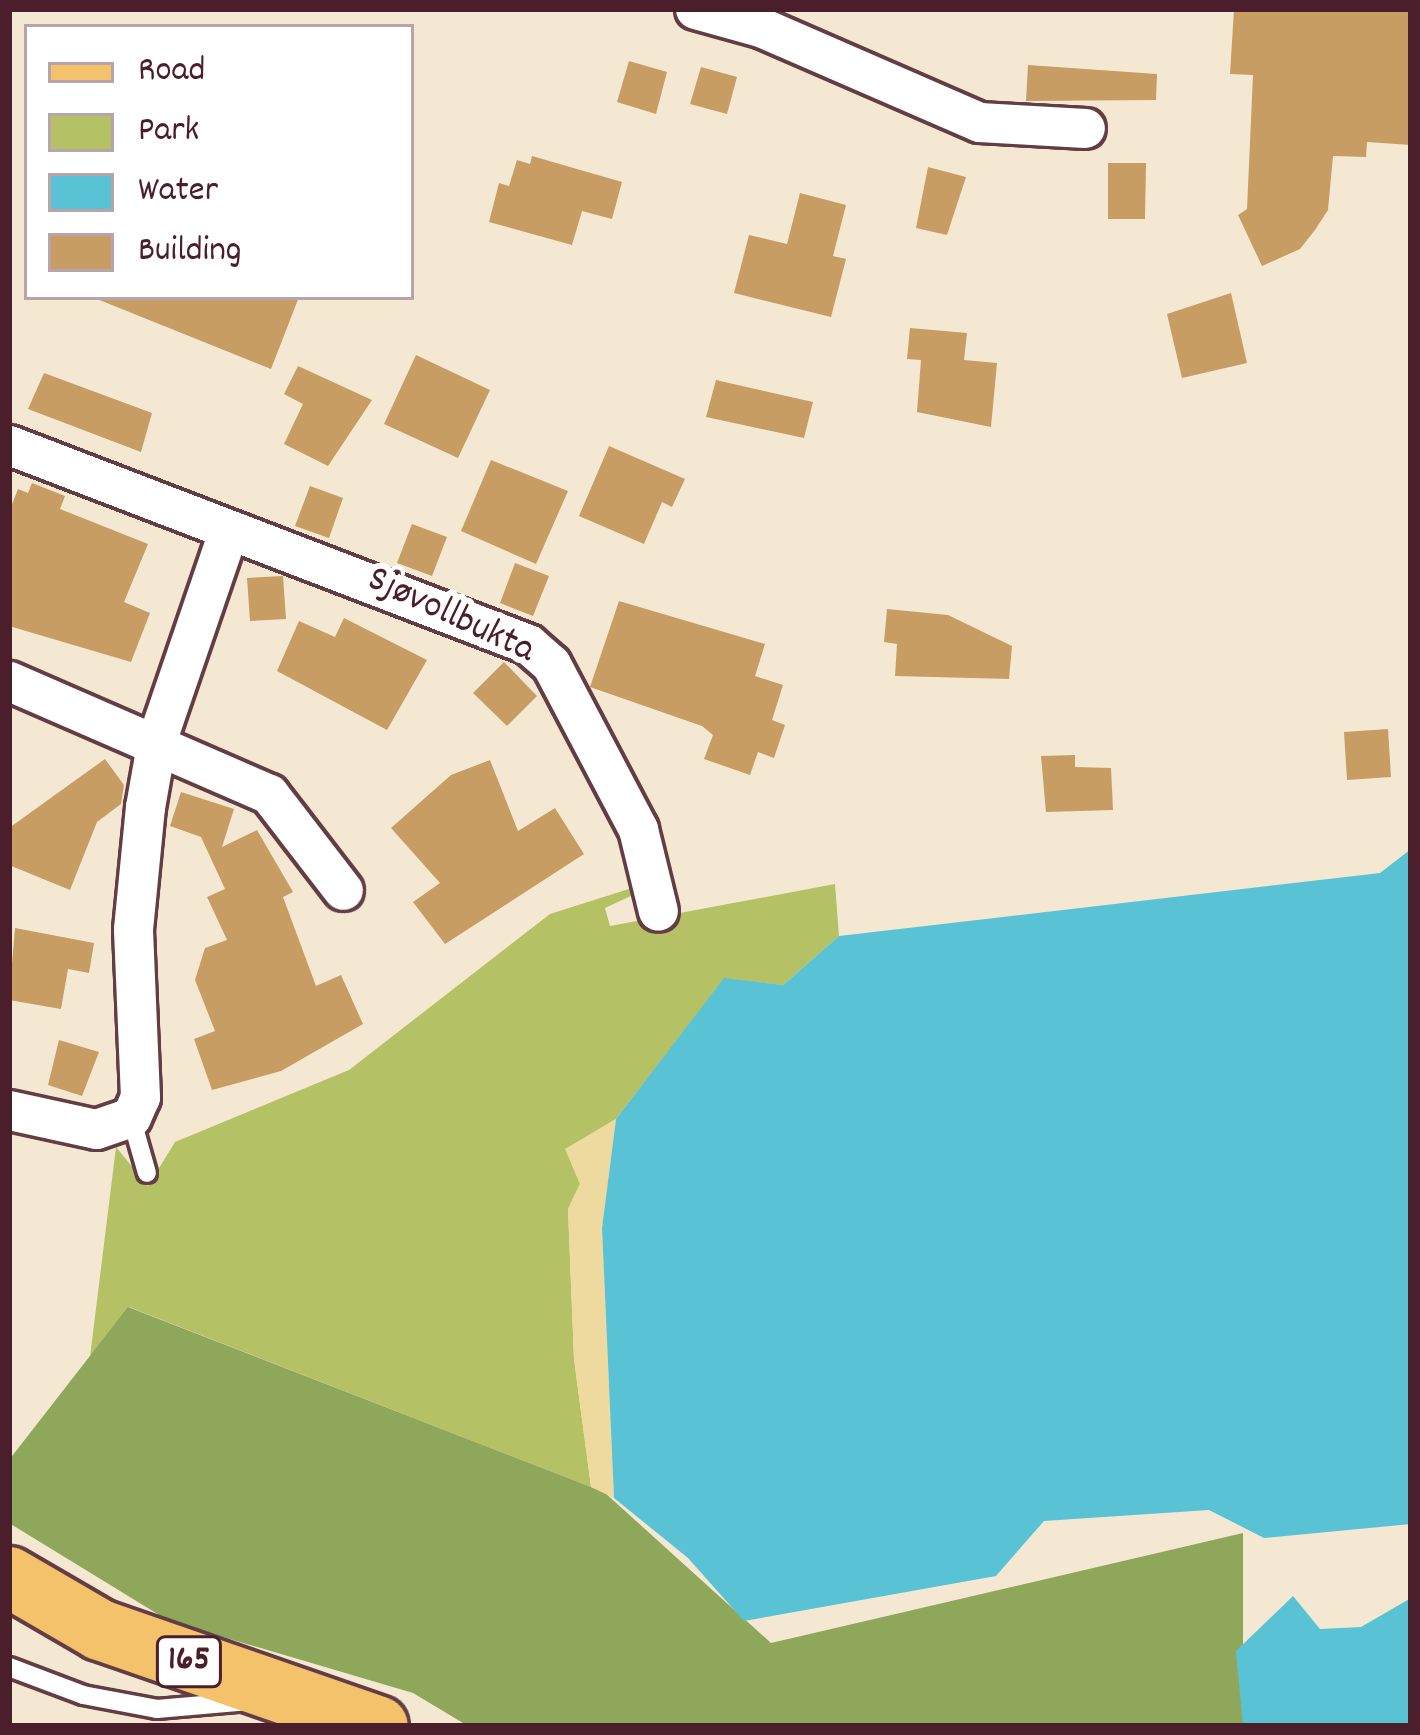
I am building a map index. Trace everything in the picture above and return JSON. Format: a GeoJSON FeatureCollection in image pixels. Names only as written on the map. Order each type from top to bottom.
{"type":"FeatureCollection","features":[{"type":"Feature","properties":{"kind":"main road","name":"165"},"geometry":{"type":"LineString","coordinates":[[9,1577],[100,1630],[378,1726]]}},
{"type":"Feature","properties":{"kind":"street"},"geometry":{"type":"LineString","coordinates":[[695,9],[763,28],[979,122],[1085,128]]}},
{"type":"Feature","properties":{"kind":"street","name":"Sjøvollbukta"},"geometry":{"type":"LineString","coordinates":[[9,445],[227,535],[368,577],[542,655],[638,829],[658,910]]}},
{"type":"Feature","properties":{"kind":"street"},"geometry":{"type":"LineString","coordinates":[[9,1110],[96,1129],[131,1118],[142,1088],[133,929],[157,739],[227,535]]}},
{"type":"Feature","properties":{"kind":"street"},"geometry":{"type":"LineString","coordinates":[[9,681],[157,739],[269,794],[343,890]]}},
{"type":"Feature","properties":{"kind":"lane"},"geometry":{"type":"LineString","coordinates":[[131,1118],[147,1173]]}},
{"type":"Feature","properties":{"kind":"lane"},"geometry":{"type":"LineString","coordinates":[[9,1667],[82,1695],[157,1708],[218,1708],[282,1693]]}},
{"type":"Feature","properties":{"kind":"green space"},"geometry":{"type":"Polygon","coordinates":[[[835,884],[839,936],[783,985],[724,979],[616,1119],[566,1149],[580,1184],[568,1209],[574,1359],[591,1487],[129,1307],[90,1357],[116,1147],[148,1186],[175,1142],[349,1070],[550,914],[632,888],[633,895],[605,908],[610,926],[835,884]]]}},
{"type":"Feature","properties":{"kind":"green space"},"geometry":{"type":"Polygon","coordinates":[[[128,1307],[604,1492],[771,1643],[1243,1533],[1243,1726],[468,1726],[413,1693],[169,1621],[9,1523],[9,1460],[128,1307]]]}},
{"type":"Feature","properties":{"kind":"sand"},"geometry":{"type":"Polygon","coordinates":[[[616,1119],[602,1228],[614,1498],[591,1487],[574,1359],[568,1209],[580,1184],[565,1149],[616,1119]]]}},
{"type":"Feature","properties":{"kind":"water"},"geometry":{"type":"Polygon","coordinates":[[[1411,849],[1411,1524],[1264,1538],[1209,1510],[1044,1521],[996,1576],[744,1621],[688,1558],[614,1498],[602,1228],[616,1119],[724,978],[783,985],[839,936],[1380,873],[1411,849]]]}},
{"type":"Feature","properties":{"kind":"water"},"geometry":{"type":"Polygon","coordinates":[[[1293,1596],[1320,1629],[1361,1627],[1411,1598],[1411,1726],[1243,1726],[1236,1651],[1293,1596]]]}},
{"type":"Feature","properties":{"kind":"building"},"geometry":{"type":"Polygon","coordinates":[[[1234,9],[1411,9],[1411,145],[1367,142],[1366,157],[1333,156],[1328,210],[1300,249],[1262,266],[1238,215],[1247,209],[1253,75],[1230,74],[1234,9]]]}},
{"type":"Feature","properties":{"kind":"building"},"geometry":{"type":"Polygon","coordinates":[[[629,61],[667,72],[656,114],[617,102],[629,61]]]}},
{"type":"Feature","properties":{"kind":"building"},"geometry":{"type":"Polygon","coordinates":[[[1028,65],[1157,74],[1156,100],[1026,101],[1028,65]]]}},
{"type":"Feature","properties":{"kind":"building"},"geometry":{"type":"Polygon","coordinates":[[[701,67],[737,77],[727,114],[690,104],[701,67]]]}},
{"type":"Feature","properties":{"kind":"building"},"geometry":{"type":"Polygon","coordinates":[[[532,156],[622,182],[612,219],[582,211],[572,245],[489,222],[499,183],[509,186],[517,160],[530,164],[532,156]]]}},
{"type":"Feature","properties":{"kind":"building"},"geometry":{"type":"Polygon","coordinates":[[[1108,163],[1146,163],[1145,219],[1108,219],[1108,163]]]}},
{"type":"Feature","properties":{"kind":"building"},"geometry":{"type":"Polygon","coordinates":[[[928,167],[966,177],[947,235],[916,228],[928,167]]]}},
{"type":"Feature","properties":{"kind":"building"},"geometry":{"type":"Polygon","coordinates":[[[800,193],[846,205],[833,256],[846,259],[831,317],[734,293],[749,235],[787,244],[800,193]]]}},
{"type":"Feature","properties":{"kind":"building"},"geometry":{"type":"Polygon","coordinates":[[[1231,293],[1247,363],[1182,378],[1167,314],[1231,293]]]}},
{"type":"Feature","properties":{"kind":"building"},"geometry":{"type":"Polygon","coordinates":[[[99,300],[298,300],[271,369],[99,300]]]}},
{"type":"Feature","properties":{"kind":"building"},"geometry":{"type":"Polygon","coordinates":[[[910,328],[967,333],[964,360],[997,363],[991,427],[917,412],[921,360],[907,359],[910,328]]]}},
{"type":"Feature","properties":{"kind":"building"},"geometry":{"type":"Polygon","coordinates":[[[416,355],[490,390],[458,458],[384,424],[416,355]]]}},
{"type":"Feature","properties":{"kind":"building"},"geometry":{"type":"Polygon","coordinates":[[[298,366],[372,400],[328,466],[284,444],[303,404],[284,394],[298,366]]]}},
{"type":"Feature","properties":{"kind":"building"},"geometry":{"type":"Polygon","coordinates":[[[44,373],[152,413],[141,452],[28,409],[44,373]]]}},
{"type":"Feature","properties":{"kind":"building"},"geometry":{"type":"Polygon","coordinates":[[[716,380],[813,402],[804,438],[706,417],[716,380]]]}},
{"type":"Feature","properties":{"kind":"building"},"geometry":{"type":"Polygon","coordinates":[[[609,446],[685,479],[672,507],[662,502],[644,544],[579,516],[609,446]]]}},
{"type":"Feature","properties":{"kind":"building"},"geometry":{"type":"Polygon","coordinates":[[[491,460],[568,491],[536,564],[461,531],[491,460]]]}},
{"type":"Feature","properties":{"kind":"building"},"geometry":{"type":"Polygon","coordinates":[[[32,483],[65,496],[60,509],[148,544],[124,602],[150,613],[131,662],[9,626],[9,512],[18,489],[28,493],[32,483]]]}},
{"type":"Feature","properties":{"kind":"building"},"geometry":{"type":"Polygon","coordinates":[[[310,486],[343,498],[329,538],[295,526],[310,486]]]}},
{"type":"Feature","properties":{"kind":"building"},"geometry":{"type":"Polygon","coordinates":[[[412,524],[447,537],[432,576],[397,563],[412,524]]]}},
{"type":"Feature","properties":{"kind":"building"},"geometry":{"type":"Polygon","coordinates":[[[515,563],[549,576],[533,616],[500,603],[515,563]]]}},
{"type":"Feature","properties":{"kind":"building"},"geometry":{"type":"Polygon","coordinates":[[[283,576],[286,619],[250,621],[247,578],[283,576]]]}},
{"type":"Feature","properties":{"kind":"building"},"geometry":{"type":"Polygon","coordinates":[[[619,601],[765,644],[755,676],[783,685],[772,720],[785,725],[774,758],[758,752],[750,775],[704,759],[713,735],[702,726],[590,687],[619,601]]]}},
{"type":"Feature","properties":{"kind":"building"},"geometry":{"type":"Polygon","coordinates":[[[887,609],[948,615],[1012,646],[1009,679],[895,676],[897,644],[884,642],[887,609]]]}},
{"type":"Feature","properties":{"kind":"building"},"geometry":{"type":"Polygon","coordinates":[[[344,618],[427,660],[387,730],[277,671],[299,621],[335,637],[344,618]]]}},
{"type":"Feature","properties":{"kind":"building"},"geometry":{"type":"Polygon","coordinates":[[[504,662],[537,696],[507,726],[473,693],[504,662]]]}},
{"type":"Feature","properties":{"kind":"building"},"geometry":{"type":"Polygon","coordinates":[[[1388,729],[1391,777],[1347,780],[1344,732],[1388,729]]]}},
{"type":"Feature","properties":{"kind":"building"},"geometry":{"type":"Polygon","coordinates":[[[1075,755],[1075,767],[1111,768],[1113,810],[1046,812],[1041,756],[1075,755]]]}},
{"type":"Feature","properties":{"kind":"building"},"geometry":{"type":"Polygon","coordinates":[[[105,759],[124,785],[121,804],[97,822],[70,890],[9,865],[9,828],[105,759]]]}},
{"type":"Feature","properties":{"kind":"building"},"geometry":{"type":"Polygon","coordinates":[[[490,760],[518,831],[555,808],[584,854],[445,944],[413,902],[440,883],[391,828],[451,775],[490,760]]]}},
{"type":"Feature","properties":{"kind":"building"},"geometry":{"type":"Polygon","coordinates":[[[181,792],[234,809],[222,847],[257,830],[293,892],[283,897],[316,986],[341,975],[363,1024],[281,1071],[212,1090],[194,1039],[215,1031],[195,980],[205,948],[227,940],[207,897],[225,889],[201,837],[170,826],[181,792]]]}},
{"type":"Feature","properties":{"kind":"building"},"geometry":{"type":"Polygon","coordinates":[[[15,928],[94,943],[89,973],[68,969],[61,1009],[9,1000],[15,928]]]}},
{"type":"Feature","properties":{"kind":"building"},"geometry":{"type":"Polygon","coordinates":[[[59,1040],[99,1052],[82,1096],[48,1085],[59,1040]]]}}]}
